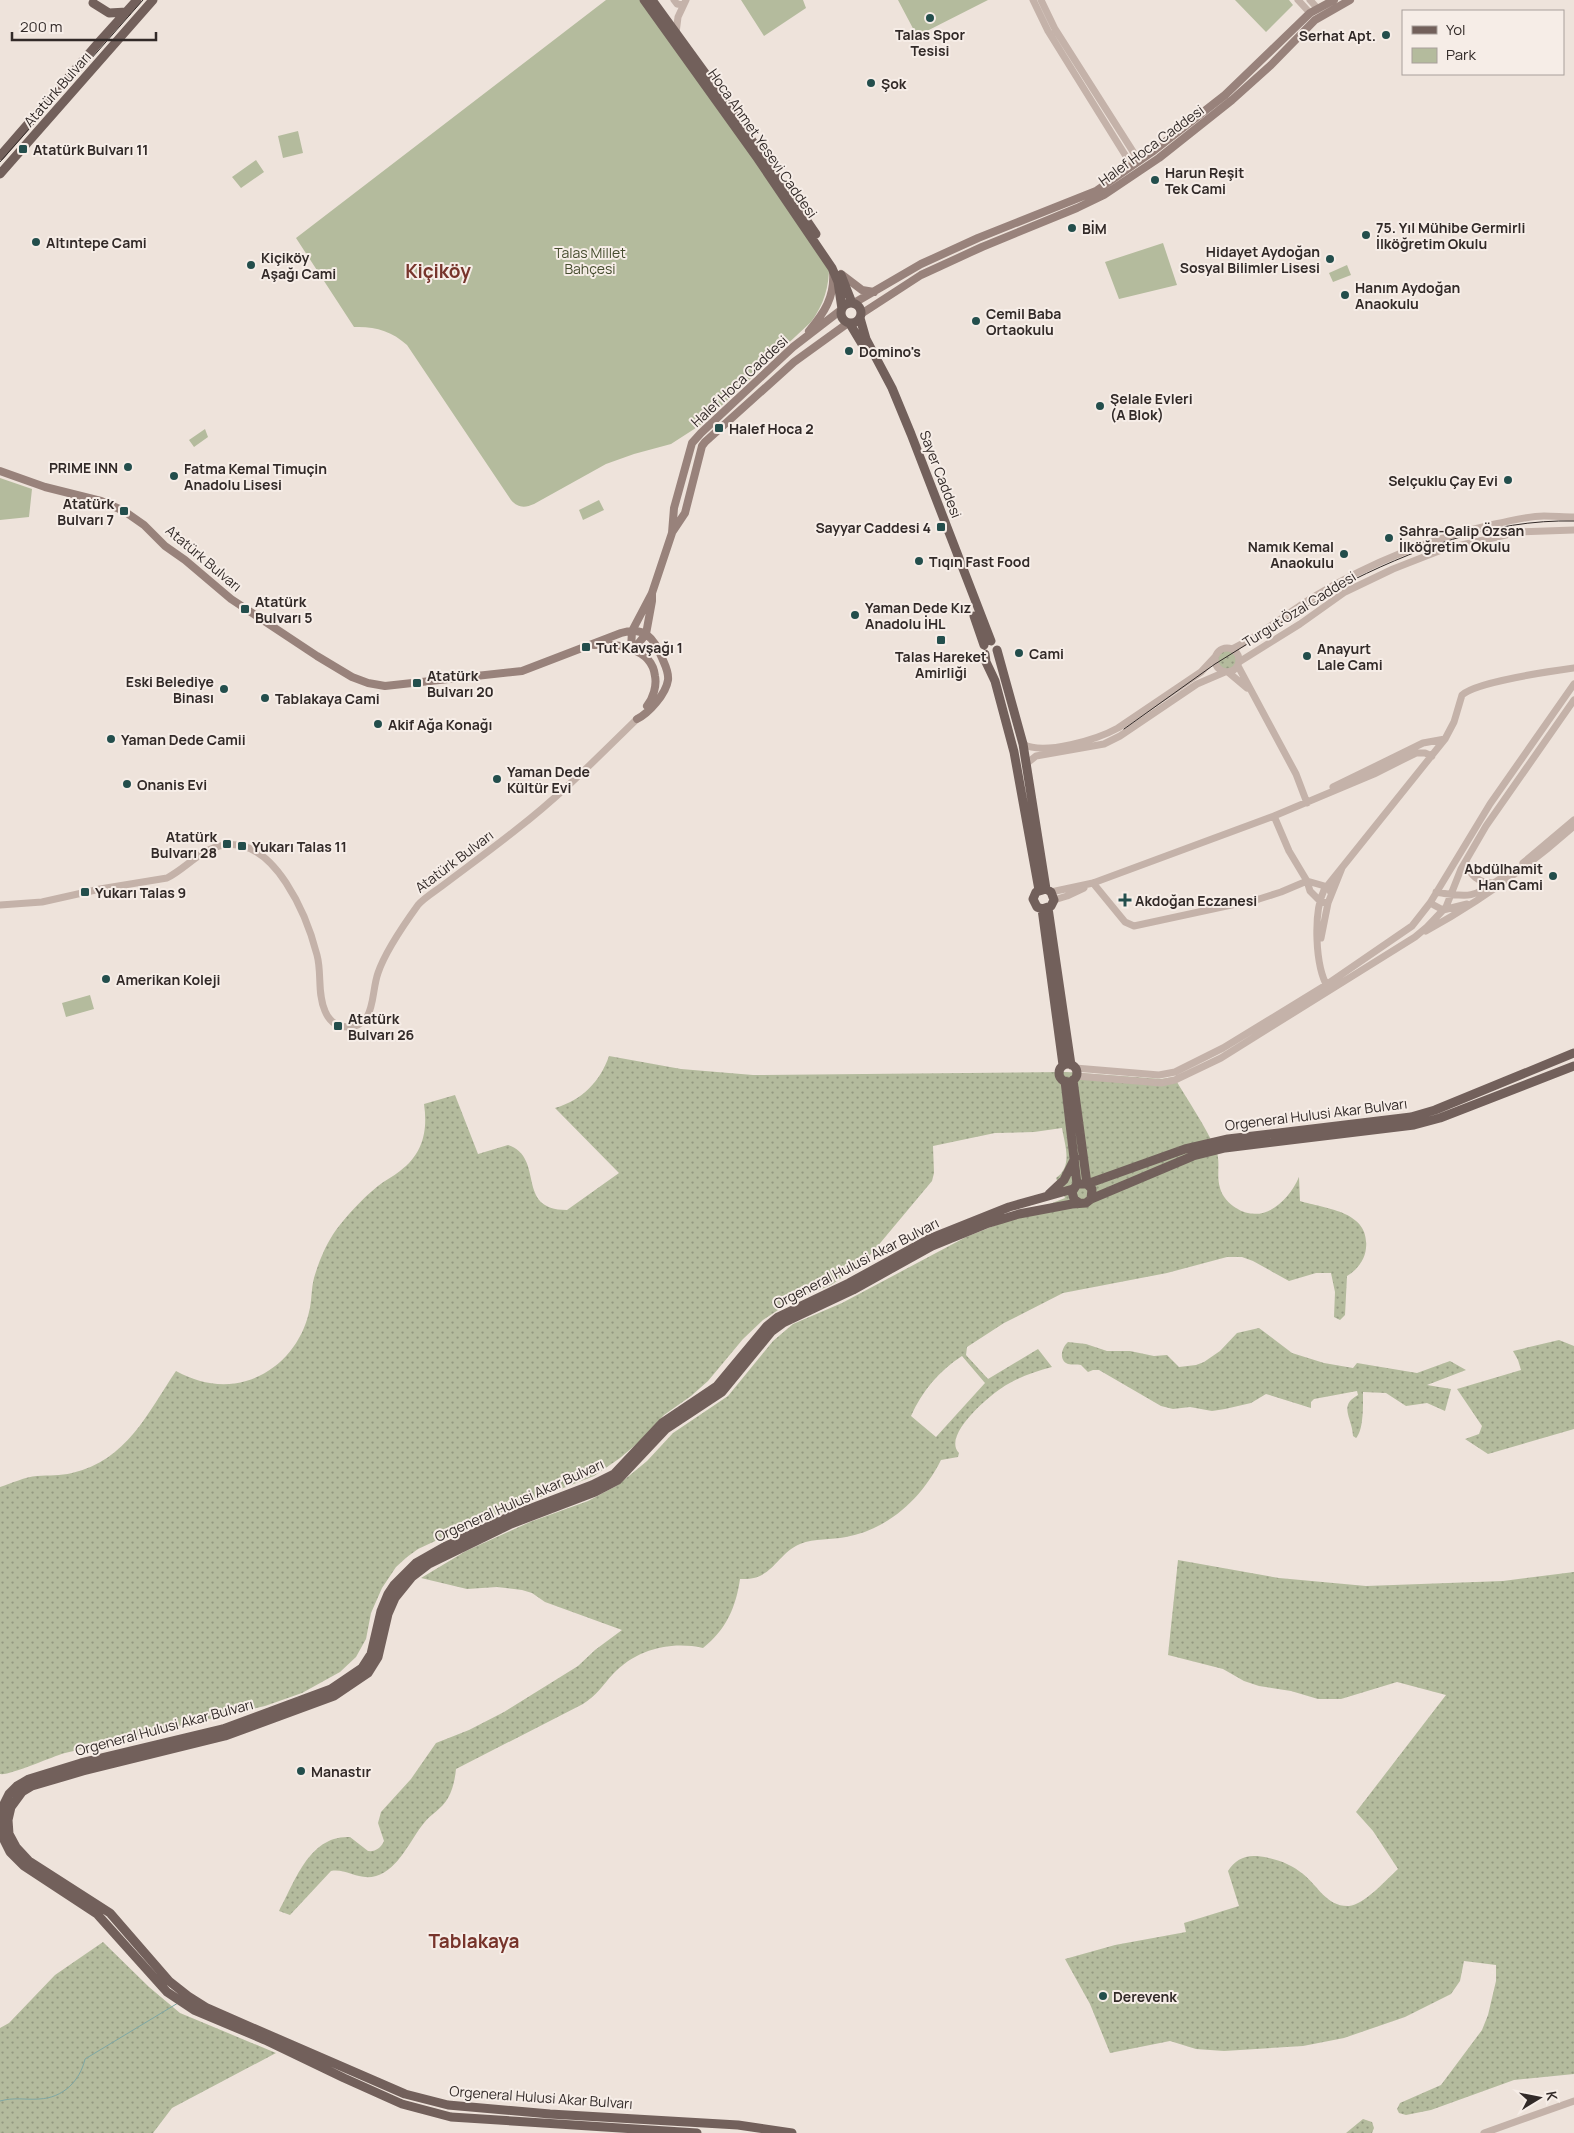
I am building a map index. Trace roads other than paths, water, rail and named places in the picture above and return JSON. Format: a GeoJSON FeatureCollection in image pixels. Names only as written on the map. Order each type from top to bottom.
{"type":"FeatureCollection","features":[{"type":"Feature","properties":{"kind":"main road","name":"Atatürk Bulvarı"},"geometry":{"type":"LineString","coordinates":[[0,156],[100,40],[138,0]]}},
{"type":"Feature","properties":{"kind":"main road","name":"Atatürk Bulvarı"},"geometry":{"type":"LineString","coordinates":[[0,174],[153,0]]}},
{"type":"Feature","properties":{"kind":"main road","name":"Hoca Ahmet Yesevi Caddesi"},"geometry":{"type":"LineString","coordinates":[[644,0],[758,158],[832,268],[838,282],[841,310]]}},
{"type":"Feature","properties":{"kind":"main road","name":"Hoca Ahmet Yesevi Caddesi"},"geometry":{"type":"LineString","coordinates":[[652,0],[772,167],[840,274],[853,303]]}},
{"type":"Feature","properties":{"kind":"main road","name":"Halef Hoca Caddesi"},"geometry":{"type":"LineString","coordinates":[[853,303],[921,264],[978,238],[1096,191],[1135,164],[1225,95],[1310,13],[1334,0]]}},
{"type":"Feature","properties":{"kind":"main road","name":"Halef Hoca Caddesi"},"geometry":{"type":"LineString","coordinates":[[861,316],[921,275],[1104,195],[1158,158],[1232,100],[1271,65],[1315,20],[1350,0]]}},
{"type":"Feature","properties":{"kind":"main road"},"geometry":{"type":"LineString","coordinates":[[93,4],[108,13],[127,12]]}},
{"type":"Feature","properties":{"kind":"main road"},"geometry":{"type":"LineString","coordinates":[[801,341],[827,306],[833,288],[832,268]]}},
{"type":"Feature","properties":{"kind":"main road"},"geometry":{"type":"LineString","coordinates":[[840,274],[862,290],[876,291]]}},
{"type":"Feature","properties":{"kind":"main road"},"geometry":{"type":"LineString","coordinates":[[853,303],[860,308],[861,316],[856,322],[849,324],[842,318],[841,310],[846,304],[853,303]]}},
{"type":"Feature","properties":{"kind":"main road","name":"Halef Hoca Caddesi"},"geometry":{"type":"LineString","coordinates":[[672,533],[674,508],[692,443],[801,341],[841,310]]}},
{"type":"Feature","properties":{"kind":"main road","name":"Sayer Caddesi"},"geometry":{"type":"LineString","coordinates":[[861,316],[866,339],[892,388],[911,434],[986,647]]}},
{"type":"Feature","properties":{"kind":"main road","name":"Halef Hoca Caddesi"},"geometry":{"type":"LineString","coordinates":[[672,533],[685,512],[702,446],[705,442],[794,362],[849,324]]}},
{"type":"Feature","properties":{"kind":"main road","name":"Sayer Caddesi"},"geometry":{"type":"LineString","coordinates":[[849,324],[882,380],[896,409],[986,647]]}},
{"type":"Feature","properties":{"kind":"main road","name":"Atatürk Bulvarı"},"geometry":{"type":"LineString","coordinates":[[0,471],[45,487],[101,501],[125,512],[144,525],[166,546],[230,599],[317,656],[352,677],[368,683],[386,686],[514,673],[536,667],[612,636],[632,631]]}},
{"type":"Feature","properties":{"kind":"main road"},"geometry":{"type":"LineString","coordinates":[[632,649],[632,631],[652,593],[672,533]]}},
{"type":"Feature","properties":{"kind":"main road"},"geometry":{"type":"LineString","coordinates":[[632,649],[646,634],[652,593]]}},
{"type":"Feature","properties":{"kind":"main road"},"geometry":{"type":"LineString","coordinates":[[632,631],[646,634],[656,643],[668,670],[668,681],[663,693],[637,720]]}},
{"type":"Feature","properties":{"kind":"main road"},"geometry":{"type":"LineString","coordinates":[[586,647],[602,644],[632,649],[651,662],[655,684],[651,699],[637,720]]}},
{"type":"Feature","properties":{"kind":"main road"},"geometry":{"type":"LineString","coordinates":[[986,647],[992,655],[997,650],[1023,744],[1047,893],[1045,909],[1071,1073],[1087,1184],[1092,1189],[1091,1199],[1086,1203],[1079,1203],[1072,1196],[1075,1186],[1075,1158],[1071,1073]]}},
{"type":"Feature","properties":{"kind":"main road"},"geometry":{"type":"LineString","coordinates":[[986,647],[986,662],[995,681],[1014,752],[1047,893]]}},
{"type":"Feature","properties":{"kind":"main road"},"geometry":{"type":"LineString","coordinates":[[655,684],[668,681]]}},
{"type":"Feature","properties":{"kind":"main road"},"geometry":{"type":"LineString","coordinates":[[655,684],[663,693]]}},
{"type":"Feature","properties":{"kind":"main road"},"geometry":{"type":"LineString","coordinates":[[1045,909],[1037,907],[1034,902],[1034,896],[1047,893]]}},
{"type":"Feature","properties":{"kind":"main road","name":"Orgeneral Hulusi Akar Bulvarı"},"geometry":{"type":"LineString","coordinates":[[1087,1184],[1185,1149],[1228,1139],[1411,1117],[1435,1110],[1574,1053]]}},
{"type":"Feature","properties":{"kind":"main road","name":"Orgeneral Hulusi Akar Bulvarı"},"geometry":{"type":"LineString","coordinates":[[1091,1199],[1193,1156],[1225,1148],[1414,1125],[1440,1118],[1574,1066]]}},
{"type":"Feature","properties":{"kind":"main road"},"geometry":{"type":"LineString","coordinates":[[1047,1196],[1064,1180],[1075,1158]]}},
{"type":"Feature","properties":{"kind":"main road"},"geometry":{"type":"LineString","coordinates":[[1075,1186],[1087,1184]]}},
{"type":"Feature","properties":{"kind":"main road","name":"Orgeneral Hulusi Akar Bulvarı"},"geometry":{"type":"LineString","coordinates":[[107,1917],[52,1886],[24,1866],[6,1846],[2,1836],[0,1819],[9,1794],[17,1786],[29,1779],[51,1772],[223,1729],[331,1689],[362,1668],[371,1654],[381,1611],[388,1594],[406,1572],[425,1557],[508,1517],[592,1485],[614,1474],[662,1424],[717,1386],[767,1326],[778,1317],[850,1283],[929,1239],[1009,1207],[1075,1186]]}},
{"type":"Feature","properties":{"kind":"main road","name":"Orgeneral Hulusi Akar Bulvarı"},"geometry":{"type":"LineString","coordinates":[[107,1917],[29,1861],[16,1847],[9,1834],[8,1820],[11,1807],[22,1792],[32,1786],[68,1775],[225,1736],[334,1696],[368,1673],[378,1657],[388,1614],[395,1598],[421,1569],[511,1524],[595,1492],[618,1480],[666,1429],[722,1392],[750,1356],[772,1331],[782,1323],[853,1290],[932,1246],[1019,1214],[1079,1203]]}},
{"type":"Feature","properties":{"kind":"main road"},"geometry":{"type":"LineString","coordinates":[[107,1917],[142,1965],[168,1992],[180,2001],[194,2010],[299,2051]]}},
{"type":"Feature","properties":{"kind":"main road","name":"Orgeneral Hulusi Akar Bulvarı"},"geometry":{"type":"LineString","coordinates":[[299,2051],[402,2104],[451,2117],[697,2133]]}},
{"type":"Feature","properties":{"kind":"main road","name":"Orgeneral Hulusi Akar Bulvarı"},"geometry":{"type":"LineString","coordinates":[[299,2051],[405,2094],[448,2105],[550,2114],[738,2125],[792,2133]]}},
{"type":"Feature","properties":{"kind":"street"},"geometry":{"type":"LineString","coordinates":[[674,0],[677,4],[684,3]]}},
{"type":"Feature","properties":{"kind":"street"},"geometry":{"type":"LineString","coordinates":[[1033,0],[1048,31],[1135,164]]}},
{"type":"Feature","properties":{"kind":"street"},"geometry":{"type":"LineString","coordinates":[[1041,0],[1055,29],[1135,164]]}},
{"type":"Feature","properties":{"kind":"street"},"geometry":{"type":"LineString","coordinates":[[1298,0],[1310,13]]}},
{"type":"Feature","properties":{"kind":"street"},"geometry":{"type":"LineString","coordinates":[[1310,0],[1318,9]]}},
{"type":"Feature","properties":{"kind":"street"},"geometry":{"type":"LineString","coordinates":[[676,33],[678,17],[684,3]]}},
{"type":"Feature","properties":{"kind":"street","name":"Turgut Özal Caddesi"},"geometry":{"type":"LineString","coordinates":[[1232,649],[1350,576],[1420,546],[1476,528],[1519,519],[1543,516],[1574,517]]}},
{"type":"Feature","properties":{"kind":"street","name":"Turgut Özal Caddesi"},"geometry":{"type":"LineString","coordinates":[[1238,664],[1345,592],[1393,569],[1444,549],[1519,532],[1574,530]]}},
{"type":"Feature","properties":{"kind":"street"},"geometry":{"type":"LineString","coordinates":[[1023,744],[1032,748],[1041,748],[1085,742],[1105,735],[1201,672],[1222,649],[1232,649],[1239,657],[1238,664],[1296,774],[1307,802]]}},
{"type":"Feature","properties":{"kind":"street"},"geometry":{"type":"LineString","coordinates":[[1215,657],[1216,667],[1227,672],[1251,691]]}},
{"type":"Feature","properties":{"kind":"street"},"geometry":{"type":"LineString","coordinates":[[1026,764],[1036,756],[1104,744],[1120,736],[1197,684],[1227,672],[1238,664]]}},
{"type":"Feature","properties":{"kind":"street"},"geometry":{"type":"LineString","coordinates":[[1328,988],[1322,975],[1318,951],[1320,900],[1326,886],[1432,756],[1456,717],[1460,698],[1469,690],[1543,672],[1574,668]]}},
{"type":"Feature","properties":{"kind":"street"},"geometry":{"type":"LineString","coordinates":[[1328,988],[1412,926],[1430,903],[1484,812],[1574,684]]}},
{"type":"Feature","properties":{"kind":"street"},"geometry":{"type":"LineString","coordinates":[[1415,937],[1446,907],[1466,862],[1497,810],[1574,700]]}},
{"type":"Feature","properties":{"kind":"street","name":"Atatürk Bulvarı"},"geometry":{"type":"LineString","coordinates":[[0,904],[42,902],[100,889],[158,880],[175,874],[198,854],[212,848],[227,844],[252,848],[261,853],[272,864],[302,912],[318,957],[321,1000],[328,1017],[338,1026],[356,1026],[366,1019],[378,972],[420,904],[559,795],[637,720]]}},
{"type":"Feature","properties":{"kind":"street"},"geometry":{"type":"LineString","coordinates":[[1307,802],[1336,785],[1422,744],[1444,739]]}},
{"type":"Feature","properties":{"kind":"street"},"geometry":{"type":"LineString","coordinates":[[1047,893],[1067,896],[1093,883],[1274,816],[1416,754],[1426,753],[1432,756]]}},
{"type":"Feature","properties":{"kind":"street"},"geometry":{"type":"LineString","coordinates":[[1274,816],[1289,851],[1307,881],[1312,894],[1328,903]]}},
{"type":"Feature","properties":{"kind":"street"},"geometry":{"type":"LineString","coordinates":[[1436,892],[1469,896],[1481,892],[1533,855],[1574,820]]}},
{"type":"Feature","properties":{"kind":"street"},"geometry":{"type":"LineString","coordinates":[[1071,1073],[1162,1083],[1171,1082],[1221,1058],[1328,988],[1473,903],[1541,855],[1574,826]]}},
{"type":"Feature","properties":{"kind":"street"},"geometry":{"type":"LineString","coordinates":[[1466,862],[1471,873],[1477,879],[1493,883]]}},
{"type":"Feature","properties":{"kind":"street"},"geometry":{"type":"LineString","coordinates":[[1318,951],[1328,903],[1342,867]]}},
{"type":"Feature","properties":{"kind":"street"},"geometry":{"type":"LineString","coordinates":[[1093,883],[1125,922],[1137,926],[1265,897],[1307,881],[1326,886],[1331,893]]}},
{"type":"Feature","properties":{"kind":"street"},"geometry":{"type":"LineString","coordinates":[[1430,903],[1443,910],[1473,903]]}},
{"type":"Feature","properties":{"kind":"street"},"geometry":{"type":"LineString","coordinates":[[1484,2133],[1574,2100]]}},
{"type":"Feature","properties":{"kind":"waterway"},"geometry":{"type":"LineString","coordinates":[[0,2101],[48,2098],[63,2092],[75,2081],[85,2059],[178,2003]]}},
{"type":"Feature","properties":{"kind":"tram line"},"geometry":{"type":"LineString","coordinates":[[0,162],[143,0]]}},
{"type":"Feature","properties":{"kind":"tram line"},"geometry":{"type":"LineString","coordinates":[[1124,729],[1215,664],[1339,587],[1366,573],[1423,549],[1482,531],[1512,525],[1574,521]]}},
{"type":"Feature","properties":{"kind":"place","name":"Talas Spor Tesisi"},"geometry":{"type":"Point","coordinates":[930,18]}},
{"type":"Feature","properties":{"kind":"place","name":"Serhat Apt."},"geometry":{"type":"Point","coordinates":[1386,35]}},
{"type":"Feature","properties":{"kind":"place","name":"Şok"},"geometry":{"type":"Point","coordinates":[871,83]}},
{"type":"Feature","properties":{"kind":"place","name":"Atatürk Bulvarı 11"},"geometry":{"type":"Point","coordinates":[23,149]}},
{"type":"Feature","properties":{"kind":"place","name":"Harun Reşit Tek Cami"},"geometry":{"type":"Point","coordinates":[1155,180]}},
{"type":"Feature","properties":{"kind":"place","name":"BİM"},"geometry":{"type":"Point","coordinates":[1072,228]}},
{"type":"Feature","properties":{"kind":"place","name":"75. Yıl Mühibe Germirli İlköğretim Okulu"},"geometry":{"type":"Point","coordinates":[1366,235]}},
{"type":"Feature","properties":{"kind":"place","name":"Altıntepe Cami"},"geometry":{"type":"Point","coordinates":[36,242]}},
{"type":"Feature","properties":{"kind":"place","name":"Hidayet Aydoğan Sosyal Bilimler Lisesi"},"geometry":{"type":"Point","coordinates":[1330,259]}},
{"type":"Feature","properties":{"kind":"place","name":"Kiçiköy Aşağı Cami"},"geometry":{"type":"Point","coordinates":[251,265]}},
{"type":"Feature","properties":{"kind":"place","name":"Hanım Aydoğan Anaokulu"},"geometry":{"type":"Point","coordinates":[1345,295]}},
{"type":"Feature","properties":{"kind":"place","name":"Cemil Baba Ortaokulu"},"geometry":{"type":"Point","coordinates":[976,321]}},
{"type":"Feature","properties":{"kind":"place","name":"Domino's"},"geometry":{"type":"Point","coordinates":[849,351]}},
{"type":"Feature","properties":{"kind":"place","name":"Şelale Evleri (A Blok)"},"geometry":{"type":"Point","coordinates":[1100,406]}},
{"type":"Feature","properties":{"kind":"place","name":"Halef Hoca 2"},"geometry":{"type":"Point","coordinates":[719,428]}},
{"type":"Feature","properties":{"kind":"place","name":"PRIME INN"},"geometry":{"type":"Point","coordinates":[128,467]}},
{"type":"Feature","properties":{"kind":"place","name":"Fatma Kemal Timuçin Anadolu Lisesi"},"geometry":{"type":"Point","coordinates":[174,476]}},
{"type":"Feature","properties":{"kind":"place","name":"Selçuklu Çay Evi"},"geometry":{"type":"Point","coordinates":[1508,480]}},
{"type":"Feature","properties":{"kind":"place","name":"Atatürk Bulvarı 7"},"geometry":{"type":"Point","coordinates":[124,511]}},
{"type":"Feature","properties":{"kind":"place","name":"Sayyar Caddesi 4"},"geometry":{"type":"Point","coordinates":[941,527]}},
{"type":"Feature","properties":{"kind":"place","name":"Sahra-Galip Özsan İlköğretim Okulu"},"geometry":{"type":"Point","coordinates":[1389,538]}},
{"type":"Feature","properties":{"kind":"place","name":"Namık Kemal Anaokulu"},"geometry":{"type":"Point","coordinates":[1344,554]}},
{"type":"Feature","properties":{"kind":"place","name":"Tıqın Fast Food"},"geometry":{"type":"Point","coordinates":[919,561]}},
{"type":"Feature","properties":{"kind":"place","name":"Atatürk Bulvarı 5"},"geometry":{"type":"Point","coordinates":[245,609]}},
{"type":"Feature","properties":{"kind":"place","name":"Yaman Dede Kız Anadolu İHL"},"geometry":{"type":"Point","coordinates":[855,615]}},
{"type":"Feature","properties":{"kind":"place","name":"Talas Hareket Amirliği"},"geometry":{"type":"Point","coordinates":[941,640]}},
{"type":"Feature","properties":{"kind":"place","name":"Tut Kavşağı 1"},"geometry":{"type":"Point","coordinates":[586,647]}},
{"type":"Feature","properties":{"kind":"place","name":"Cami"},"geometry":{"type":"Point","coordinates":[1019,653]}},
{"type":"Feature","properties":{"kind":"place","name":"Anayurt Lale Cami"},"geometry":{"type":"Point","coordinates":[1307,656]}},
{"type":"Feature","properties":{"kind":"place","name":"Atatürk Bulvarı 20"},"geometry":{"type":"Point","coordinates":[417,683]}},
{"type":"Feature","properties":{"kind":"place","name":"Eski Belediye Binası"},"geometry":{"type":"Point","coordinates":[224,689]}},
{"type":"Feature","properties":{"kind":"place","name":"Tablakaya Cami"},"geometry":{"type":"Point","coordinates":[265,698]}},
{"type":"Feature","properties":{"kind":"place","name":"Akif Ağa Konağı"},"geometry":{"type":"Point","coordinates":[378,724]}},
{"type":"Feature","properties":{"kind":"place","name":"Yaman Dede Camii"},"geometry":{"type":"Point","coordinates":[111,739]}},
{"type":"Feature","properties":{"kind":"place","name":"Yaman Dede Kültür Evi"},"geometry":{"type":"Point","coordinates":[497,779]}},
{"type":"Feature","properties":{"kind":"place","name":"Onanis Evi"},"geometry":{"type":"Point","coordinates":[127,784]}},
{"type":"Feature","properties":{"kind":"place","name":"Atatürk Bulvarı 28"},"geometry":{"type":"Point","coordinates":[227,844]}},
{"type":"Feature","properties":{"kind":"place","name":"Yukarı Talas 11"},"geometry":{"type":"Point","coordinates":[242,846]}},
{"type":"Feature","properties":{"kind":"place","name":"Abdülhamit Han Cami"},"geometry":{"type":"Point","coordinates":[1553,876]}},
{"type":"Feature","properties":{"kind":"place","name":"Yukarı Talas 9"},"geometry":{"type":"Point","coordinates":[85,892]}},
{"type":"Feature","properties":{"kind":"place","name":"Akdoğan Eczanesi"},"geometry":{"type":"Point","coordinates":[1125,900]}},
{"type":"Feature","properties":{"kind":"place","name":"Amerikan Koleji"},"geometry":{"type":"Point","coordinates":[106,979]}},
{"type":"Feature","properties":{"kind":"place","name":"Atatürk Bulvarı 26"},"geometry":{"type":"Point","coordinates":[338,1026]}},
{"type":"Feature","properties":{"kind":"place","name":"Manastır"},"geometry":{"type":"Point","coordinates":[301,1771]}},
{"type":"Feature","properties":{"kind":"place","name":"Derevenk"},"geometry":{"type":"Point","coordinates":[1103,1996]}},
{"type":"Feature","properties":{"kind":"district","name":"Kiçiköy"},"geometry":{"type":"Point","coordinates":[438,271]}},
{"type":"Feature","properties":{"kind":"district","name":"Tablakaya"},"geometry":{"type":"Point","coordinates":[474,1941]}},
{"type":"Feature","properties":{"kind":"park label","name":"Talas Millet Bahçesi"},"geometry":{"type":"Point","coordinates":[590,260]}}]}
